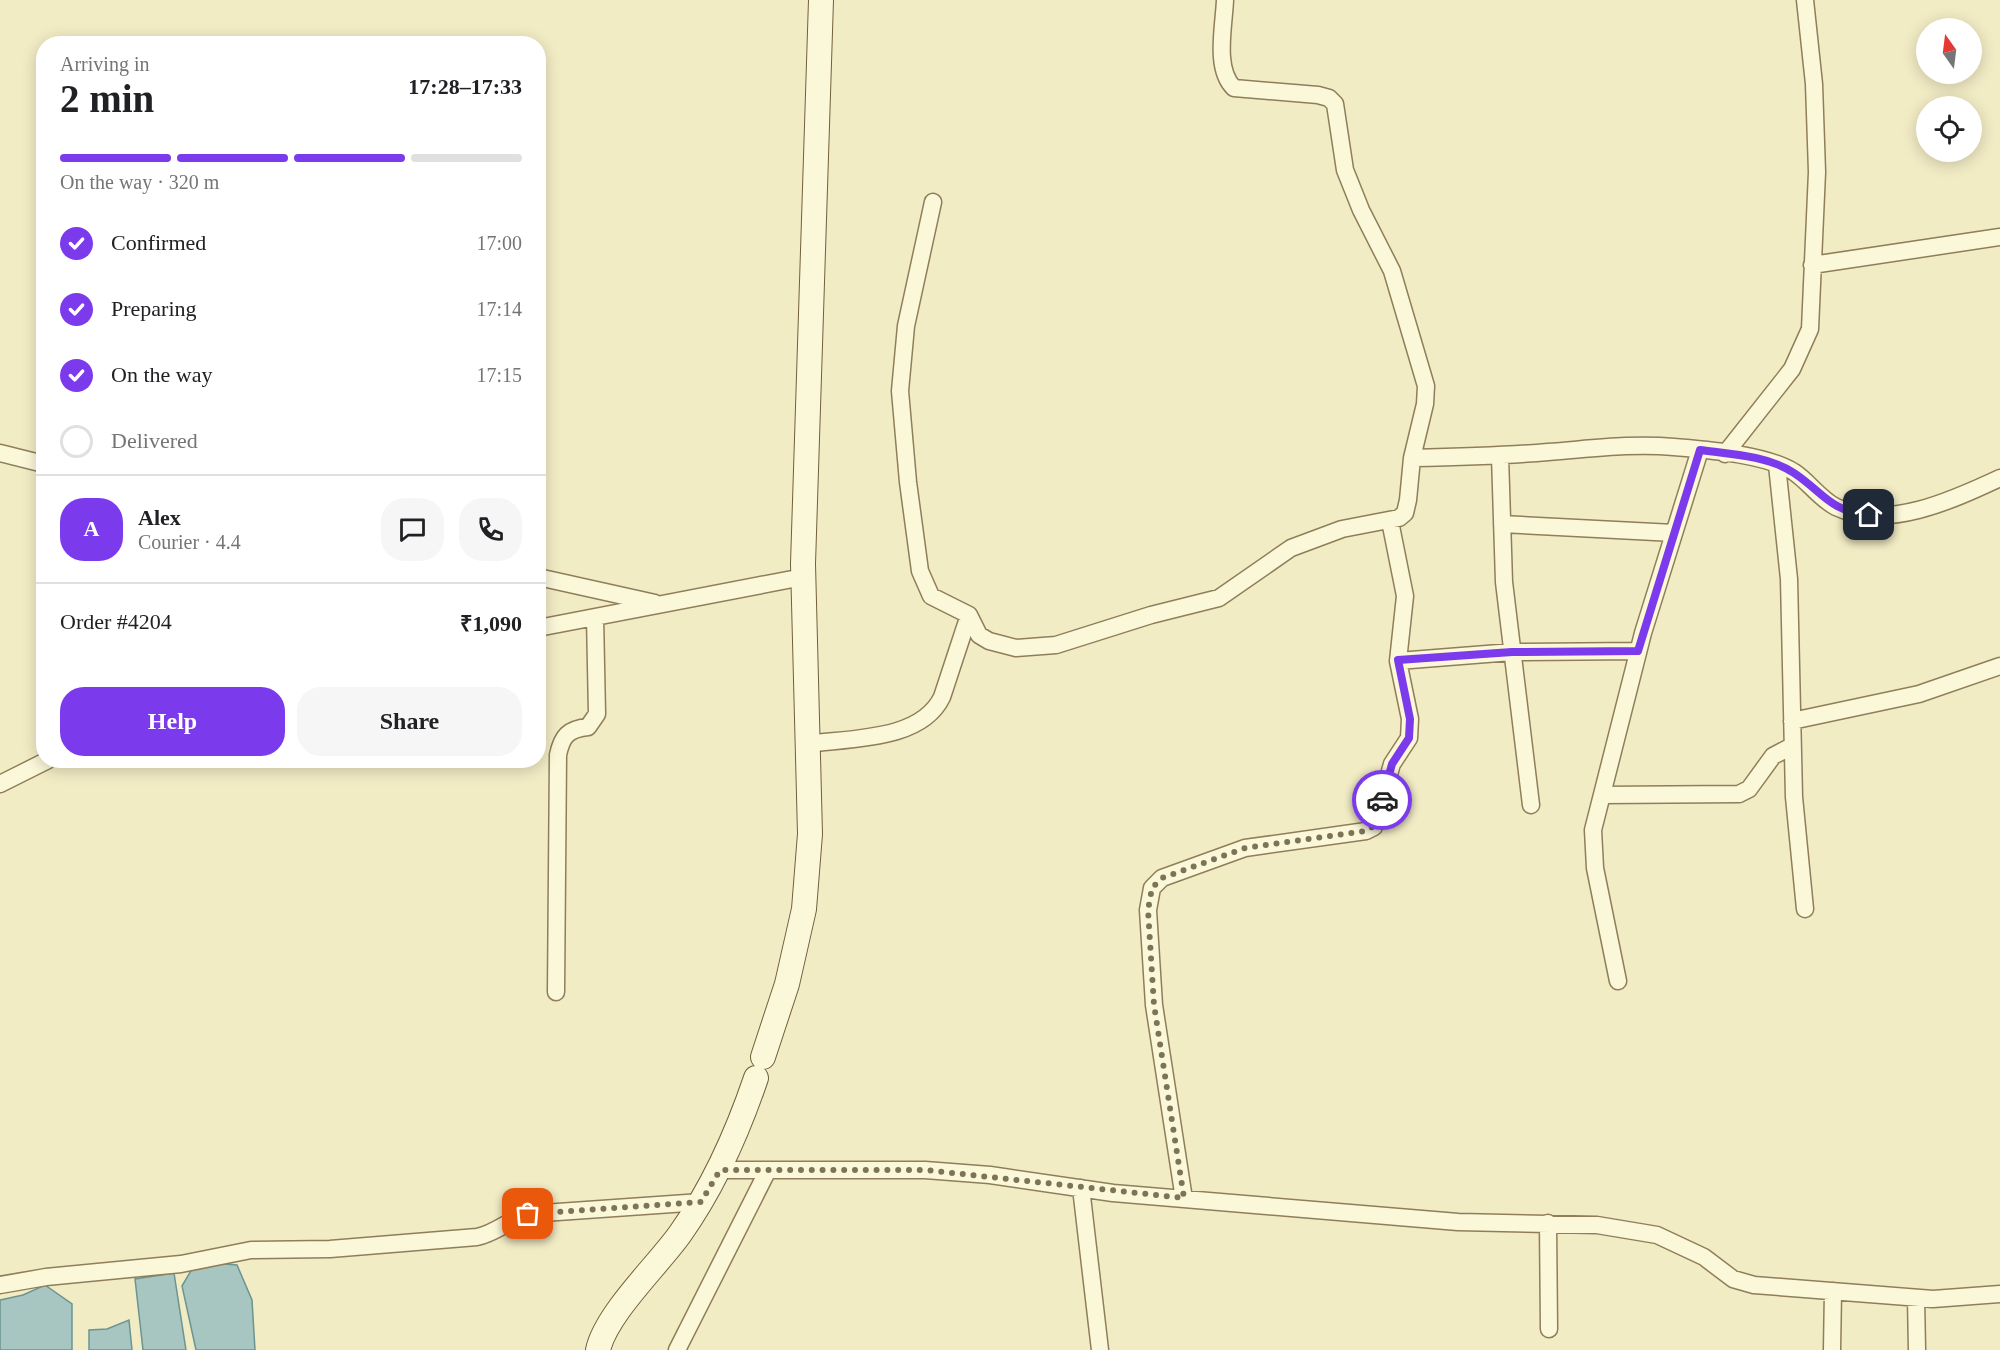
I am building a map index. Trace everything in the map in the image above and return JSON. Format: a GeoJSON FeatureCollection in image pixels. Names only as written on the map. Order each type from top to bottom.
{"type":"FeatureCollection","features":[{"type":"Feature","properties":{"kind":"main road"},"geometry":{"type":"LineString","coordinates":[[598,1350],[600,1339],[617,1314],[680,1234],[701,1202],[735,1138],[787,984],[804,909],[810,834],[803,577],[821,0]]}},
{"type":"Feature","properties":{"kind":"street"},"geometry":{"type":"LineString","coordinates":[[933,202],[906,326],[900,391],[907,470],[920,571],[925,588],[937,600],[969,615],[979,634],[988,641],[1016,648],[1056,645],[1151,615],[1206,603],[1219,598],[1291,548],[1342,529],[1390,521],[1405,513],[1412,458],[1425,404],[1426,386],[1392,271],[1345,170],[1335,105],[1329,98],[1318,94],[1234,88],[1227,82],[1222,68],[1225,0]]}},
{"type":"Feature","properties":{"kind":"street"},"geometry":{"type":"LineString","coordinates":[[1725,454],[1792,369],[1810,329],[1816,141],[1805,0]]}},
{"type":"Feature","properties":{"kind":"street"},"geometry":{"type":"LineString","coordinates":[[1812,265],[2000,237]]}},
{"type":"Feature","properties":{"kind":"street"},"geometry":{"type":"LineString","coordinates":[[1412,458],[1500,456],[1637,445],[1700,450],[1777,465],[1794,472],[1834,506],[1856,514],[1883,517],[1918,510],[2000,478]]}},
{"type":"Feature","properties":{"kind":"street"},"geometry":{"type":"LineString","coordinates":[[1618,981],[1593,850],[1593,830],[1638,651],[1700,450]]}},
{"type":"Feature","properties":{"kind":"street"},"geometry":{"type":"LineString","coordinates":[[0,453],[36,462]]}},
{"type":"Feature","properties":{"kind":"street"},"geometry":{"type":"LineString","coordinates":[[1500,456],[1504,582],[1531,806]]}},
{"type":"Feature","properties":{"kind":"street"},"geometry":{"type":"LineString","coordinates":[[1777,465],[1790,579],[1794,797],[1805,909]]}},
{"type":"Feature","properties":{"kind":"street"},"geometry":{"type":"LineString","coordinates":[[1184,1198],[1160,1048],[1148,910],[1152,888],[1162,878],[1245,848],[1366,831],[1374,827],[1392,764],[1409,738],[1410,719],[1398,660],[1405,596],[1390,521]]}},
{"type":"Feature","properties":{"kind":"street"},"geometry":{"type":"LineString","coordinates":[[1502,524],[1674,533]]}},
{"type":"Feature","properties":{"kind":"street"},"geometry":{"type":"LineString","coordinates":[[546,626],[803,577]]}},
{"type":"Feature","properties":{"kind":"street"},"geometry":{"type":"LineString","coordinates":[[546,579],[661,604]]}},
{"type":"Feature","properties":{"kind":"street"},"geometry":{"type":"LineString","coordinates":[[807,744],[901,731],[924,720],[937,708],[942,697],[969,615]]}},
{"type":"Feature","properties":{"kind":"street"},"geometry":{"type":"LineString","coordinates":[[556,992],[558,755],[561,741],[567,733],[588,727],[597,714],[595,617]]}},
{"type":"Feature","properties":{"kind":"street"},"geometry":{"type":"LineString","coordinates":[[1398,660],[1512,652],[1638,651]]}},
{"type":"Feature","properties":{"kind":"street"},"geometry":{"type":"LineString","coordinates":[[1792,721],[1919,694],[2000,666]]}},
{"type":"Feature","properties":{"kind":"street"},"geometry":{"type":"LineString","coordinates":[[1602,795],[1739,794],[1749,789],[1773,756],[1792,746]]}},
{"type":"Feature","properties":{"kind":"street"},"geometry":{"type":"LineString","coordinates":[[0,784],[36,766]]}},
{"type":"Feature","properties":{"kind":"street"},"geometry":{"type":"LineString","coordinates":[[720,1170],[925,1170],[990,1175],[1081,1188],[1458,1222],[1606,1226],[1656,1235],[1704,1257],[1733,1280],[1743,1283],[1916,1298],[1961,1299],[2000,1294]]}},
{"type":"Feature","properties":{"kind":"street"},"geometry":{"type":"LineString","coordinates":[[677,1350],[768,1170]]}},
{"type":"Feature","properties":{"kind":"street"},"geometry":{"type":"LineString","coordinates":[[1081,1188],[1100,1350]]}},
{"type":"Feature","properties":{"kind":"street"},"geometry":{"type":"LineString","coordinates":[[0,1285],[46,1277],[181,1264],[251,1250],[330,1249],[477,1237],[491,1234],[505,1223],[528,1214],[701,1202]]}},
{"type":"Feature","properties":{"kind":"street"},"geometry":{"type":"LineString","coordinates":[[1548,1223],[1549,1329]]}},
{"type":"Feature","properties":{"kind":"street"},"geometry":{"type":"LineString","coordinates":[[1832,1350],[1833,1291]]}},
{"type":"Feature","properties":{"kind":"street"},"geometry":{"type":"LineString","coordinates":[[1916,1298],[1917,1350]]}},
{"type":"Feature","properties":{"kind":"water"},"geometry":{"type":"Polygon","coordinates":[[[203,1262],[237,1265],[252,1300],[255,1350],[196,1350],[182,1286],[192,1269],[203,1262]]]}},
{"type":"Feature","properties":{"kind":"water"},"geometry":{"type":"Polygon","coordinates":[[[174,1273],[186,1350],[143,1350],[135,1279],[174,1273]]]}},
{"type":"Feature","properties":{"kind":"water"},"geometry":{"type":"Polygon","coordinates":[[[45,1285],[72,1304],[72,1350],[0,1350],[0,1300],[23,1295],[45,1285]]]}},
{"type":"Feature","properties":{"kind":"water"},"geometry":{"type":"Polygon","coordinates":[[[129,1320],[132,1350],[89,1350],[89,1330],[107,1329],[129,1320]]]}},
{"type":"Feature","properties":{"kind":"way so far"},"geometry":{"type":"LineString","coordinates":[[528,1214],[701,1202],[720,1170],[925,1170],[990,1175],[1113,1193],[1184,1198],[1154,1005],[1148,910],[1152,888],[1162,878],[1245,848],[1366,831],[1374,827],[1377,822],[1382,800]]}},
{"type":"Feature","properties":{"kind":"route"},"geometry":{"type":"LineString","coordinates":[[1382,800],[1392,764],[1409,738],[1410,719],[1398,660],[1512,652],[1638,651],[1700,450],[1771,462],[1794,472],[1834,506],[1856,514],[1869,515]]}}]}
